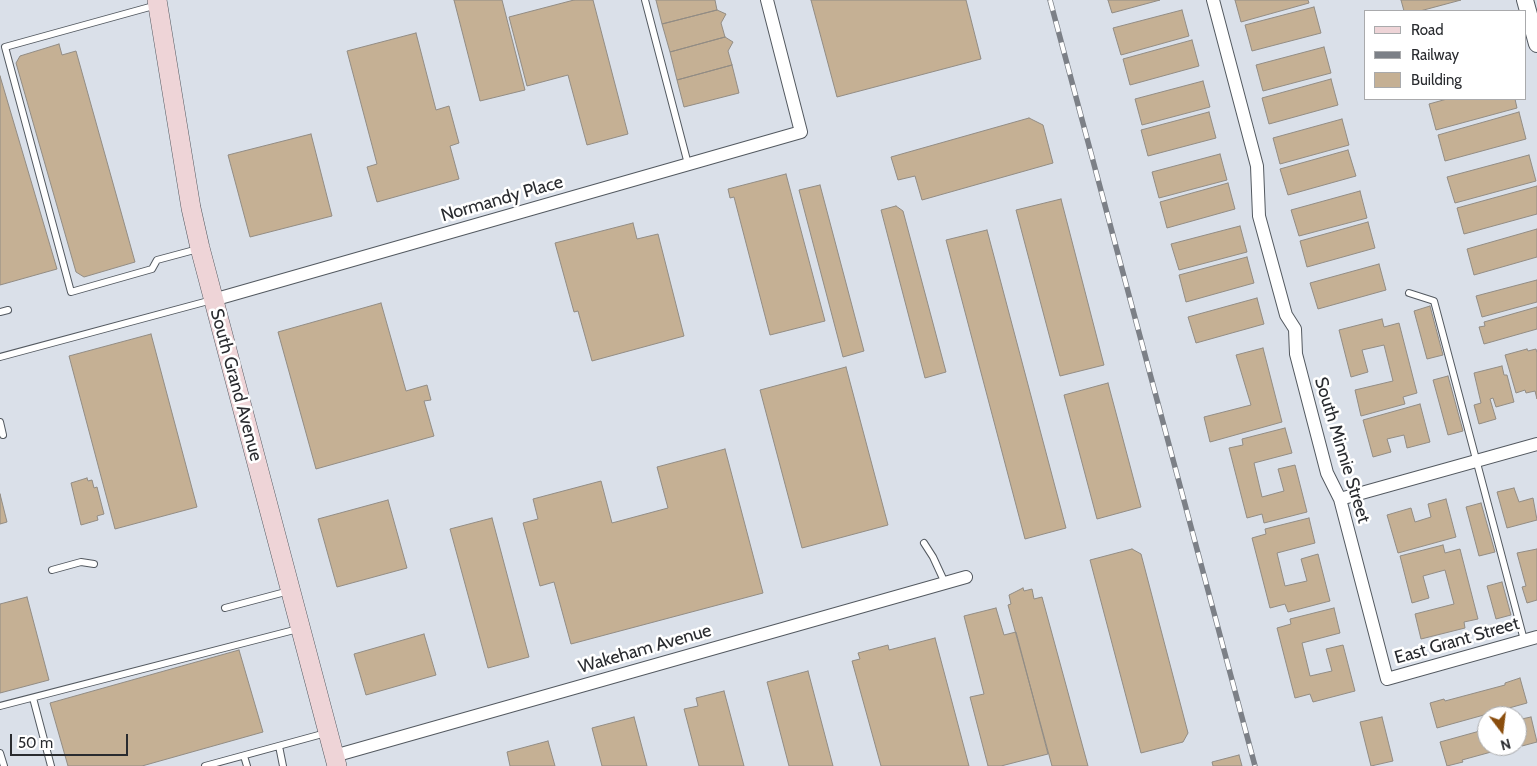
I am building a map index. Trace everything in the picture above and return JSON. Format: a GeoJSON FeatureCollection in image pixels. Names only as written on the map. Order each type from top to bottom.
{"type":"FeatureCollection","features":[{"type":"Feature","properties":{"kind":"main road","name":"South Grand Avenue"},"geometry":{"type":"LineString","coordinates":[[158,2],[200,248],[335,761]]}},
{"type":"Feature","properties":{"kind":"street","name":"Normandy Place"},"geometry":{"type":"LineString","coordinates":[[213,300],[801,132],[767,0]]}},
{"type":"Feature","properties":{"kind":"street","name":"South Minnie Street"},"geometry":{"type":"LineString","coordinates":[[1213,0],[1257,166],[1258,216],[1286,315],[1295,329],[1296,354],[1327,473],[1340,499],[1387,679]]}},
{"type":"Feature","properties":{"kind":"street"},"geometry":{"type":"LineString","coordinates":[[1525,0],[1537,44]]}},
{"type":"Feature","properties":{"kind":"street"},"geometry":{"type":"LineString","coordinates":[[1340,499],[1537,444]]}},
{"type":"Feature","properties":{"kind":"street","name":"Wakeham Avenue"},"geometry":{"type":"LineString","coordinates":[[335,761],[966,577]]}},
{"type":"Feature","properties":{"kind":"street","name":"East Grant Street"},"geometry":{"type":"LineString","coordinates":[[1387,679],[1537,636]]}},
{"type":"Feature","properties":{"kind":"lane"},"geometry":{"type":"LineString","coordinates":[[645,0],[688,164]]}},
{"type":"Feature","properties":{"kind":"lane"},"geometry":{"type":"LineString","coordinates":[[158,2],[5,47],[71,292],[152,269],[158,260],[200,248]]}},
{"type":"Feature","properties":{"kind":"lane"},"geometry":{"type":"LineString","coordinates":[[1409,293],[1434,301],[1524,640]]}},
{"type":"Feature","properties":{"kind":"lane"},"geometry":{"type":"LineString","coordinates":[[0,357],[213,300]]}},
{"type":"Feature","properties":{"kind":"lane"},"geometry":{"type":"LineString","coordinates":[[0,312],[8,310]]}},
{"type":"Feature","properties":{"kind":"lane"},"geometry":{"type":"LineString","coordinates":[[0,422],[4,435]]}},
{"type":"Feature","properties":{"kind":"lane"},"geometry":{"type":"LineString","coordinates":[[924,543],[945,583]]}},
{"type":"Feature","properties":{"kind":"lane"},"geometry":{"type":"LineString","coordinates":[[52,570],[81,562],[94,564]]}},
{"type":"Feature","properties":{"kind":"lane"},"geometry":{"type":"LineString","coordinates":[[225,608],[290,591]]}},
{"type":"Feature","properties":{"kind":"lane"},"geometry":{"type":"LineString","coordinates":[[0,706],[300,628]]}},
{"type":"Feature","properties":{"kind":"lane"},"geometry":{"type":"LineString","coordinates":[[33,698],[51,766]]}},
{"type":"Feature","properties":{"kind":"lane"},"geometry":{"type":"LineString","coordinates":[[205,766],[328,733]]}},
{"type":"Feature","properties":{"kind":"lane"},"geometry":{"type":"LineString","coordinates":[[279,746],[283,766]]}},
{"type":"Feature","properties":{"kind":"lane"},"geometry":{"type":"LineString","coordinates":[[0,753],[4,766]]}},
{"type":"Feature","properties":{"kind":"lane"},"geometry":{"type":"LineString","coordinates":[[244,756],[247,766]]}},
{"type":"Feature","properties":{"kind":"building"},"geometry":{"type":"Polygon","coordinates":[[[454,0],[502,0],[525,90],[480,101],[454,0]]]}},
{"type":"Feature","properties":{"kind":"building"},"geometry":{"type":"Polygon","coordinates":[[[574,0],[593,0],[628,134],[587,145],[568,75],[527,86],[509,17],[574,0]]]}},
{"type":"Feature","properties":{"kind":"building"},"geometry":{"type":"Polygon","coordinates":[[[656,0],[715,0],[717,10],[662,24],[656,0]]]}},
{"type":"Feature","properties":{"kind":"building"},"geometry":{"type":"Polygon","coordinates":[[[811,0],[966,0],[981,59],[837,97],[811,0]]]}},
{"type":"Feature","properties":{"kind":"building"},"geometry":{"type":"Polygon","coordinates":[[[1108,0],[1160,0],[1112,13],[1108,0]]]}},
{"type":"Feature","properties":{"kind":"building"},"geometry":{"type":"Polygon","coordinates":[[[1235,0],[1308,0],[1309,3],[1241,22],[1235,0]]]}},
{"type":"Feature","properties":{"kind":"building"},"geometry":{"type":"Polygon","coordinates":[[[1401,0],[1461,0],[1424,10],[1404,10],[1401,0]]]}},
{"type":"Feature","properties":{"kind":"building"},"geometry":{"type":"Polygon","coordinates":[[[1314,7],[1321,33],[1252,51],[1245,25],[1314,7]]]}},
{"type":"Feature","properties":{"kind":"building"},"geometry":{"type":"Polygon","coordinates":[[[717,10],[726,14],[721,23],[725,37],[670,52],[662,24],[717,10]]]}},
{"type":"Feature","properties":{"kind":"building"},"geometry":{"type":"Polygon","coordinates":[[[1182,10],[1189,36],[1121,55],[1113,28],[1182,10]]]}},
{"type":"Feature","properties":{"kind":"building"},"geometry":{"type":"Polygon","coordinates":[[[416,33],[436,110],[449,106],[459,143],[450,146],[459,179],[377,202],[367,167],[377,164],[347,51],[416,33]]]}},
{"type":"Feature","properties":{"kind":"building"},"geometry":{"type":"Polygon","coordinates":[[[725,37],[733,42],[728,51],[732,65],[677,80],[670,52],[725,37]]]}},
{"type":"Feature","properties":{"kind":"building"},"geometry":{"type":"Polygon","coordinates":[[[1192,40],[1199,66],[1130,85],[1123,59],[1192,40]]]}},
{"type":"Feature","properties":{"kind":"building"},"geometry":{"type":"Polygon","coordinates":[[[59,44],[62,55],[76,51],[135,262],[84,277],[76,272],[16,63],[20,56],[59,44]]]}},
{"type":"Feature","properties":{"kind":"building"},"geometry":{"type":"Polygon","coordinates":[[[1324,47],[1331,73],[1263,91],[1256,65],[1324,47]]]}},
{"type":"Feature","properties":{"kind":"building"},"geometry":{"type":"Polygon","coordinates":[[[732,65],[739,93],[684,107],[677,80],[732,65]]]}},
{"type":"Feature","properties":{"kind":"building"},"geometry":{"type":"Polygon","coordinates":[[[0,76],[57,269],[0,285],[0,76]]]}},
{"type":"Feature","properties":{"kind":"building"},"geometry":{"type":"Polygon","coordinates":[[[1331,79],[1338,105],[1269,124],[1262,98],[1331,79]]]}},
{"type":"Feature","properties":{"kind":"building"},"geometry":{"type":"Polygon","coordinates":[[[1203,81],[1210,107],[1142,125],[1135,99],[1203,81]]]}},
{"type":"Feature","properties":{"kind":"building"},"geometry":{"type":"Polygon","coordinates":[[[1443,100],[1515,100],[1517,108],[1436,130],[1429,104],[1443,100]]]}},
{"type":"Feature","properties":{"kind":"building"},"geometry":{"type":"Polygon","coordinates":[[[1209,112],[1216,138],[1148,156],[1141,130],[1209,112]]]}},
{"type":"Feature","properties":{"kind":"building"},"geometry":{"type":"Polygon","coordinates":[[[1519,112],[1526,139],[1445,161],[1438,135],[1519,112]]]}},
{"type":"Feature","properties":{"kind":"building"},"geometry":{"type":"Polygon","coordinates":[[[1029,118],[1043,125],[1053,163],[922,200],[915,176],[898,180],[891,157],[1029,118]]]}},
{"type":"Feature","properties":{"kind":"building"},"geometry":{"type":"Polygon","coordinates":[[[1342,119],[1349,145],[1280,164],[1273,138],[1342,119]]]}},
{"type":"Feature","properties":{"kind":"building"},"geometry":{"type":"Polygon","coordinates":[[[311,134],[332,216],[250,237],[228,155],[311,134]]]}},
{"type":"Feature","properties":{"kind":"building"},"geometry":{"type":"Polygon","coordinates":[[[1348,150],[1356,176],[1288,195],[1280,169],[1348,150]]]}},
{"type":"Feature","properties":{"kind":"building"},"geometry":{"type":"Polygon","coordinates":[[[1220,154],[1227,180],[1159,198],[1152,172],[1220,154]]]}},
{"type":"Feature","properties":{"kind":"building"},"geometry":{"type":"Polygon","coordinates":[[[1529,155],[1536,181],[1455,203],[1447,177],[1529,155]]]}},
{"type":"Feature","properties":{"kind":"building"},"geometry":{"type":"Polygon","coordinates":[[[786,174],[825,321],[770,335],[734,197],[730,198],[728,189],[786,174]]]}},
{"type":"Feature","properties":{"kind":"building"},"geometry":{"type":"Polygon","coordinates":[[[1228,183],[1235,209],[1167,228],[1160,202],[1228,183]]]}},
{"type":"Feature","properties":{"kind":"building"},"geometry":{"type":"Polygon","coordinates":[[[820,185],[864,351],[843,357],[799,190],[820,185]]]}},
{"type":"Feature","properties":{"kind":"building"},"geometry":{"type":"Polygon","coordinates":[[[1537,186],[1537,214],[1464,234],[1457,208],[1537,186]]]}},
{"type":"Feature","properties":{"kind":"building"},"geometry":{"type":"Polygon","coordinates":[[[1360,191],[1367,218],[1299,236],[1291,210],[1360,191]]]}},
{"type":"Feature","properties":{"kind":"building"},"geometry":{"type":"Polygon","coordinates":[[[1061,199],[1104,365],[1060,376],[1016,210],[1061,199]]]}},
{"type":"Feature","properties":{"kind":"building"},"geometry":{"type":"Polygon","coordinates":[[[896,206],[903,211],[946,372],[925,378],[881,210],[896,206]]]}},
{"type":"Feature","properties":{"kind":"building"},"geometry":{"type":"Polygon","coordinates":[[[1368,222],[1375,248],[1307,267],[1300,241],[1368,222]]]}},
{"type":"Feature","properties":{"kind":"building"},"geometry":{"type":"Polygon","coordinates":[[[633,223],[637,239],[658,234],[684,336],[592,361],[578,311],[574,312],[555,243],[633,223]]]}},
{"type":"Feature","properties":{"kind":"building"},"geometry":{"type":"Polygon","coordinates":[[[1240,226],[1247,252],[1179,270],[1171,244],[1240,226]]]}},
{"type":"Feature","properties":{"kind":"building"},"geometry":{"type":"Polygon","coordinates":[[[1537,229],[1537,257],[1474,275],[1467,249],[1537,229]]]}},
{"type":"Feature","properties":{"kind":"building"},"geometry":{"type":"Polygon","coordinates":[[[987,230],[1066,528],[1025,539],[946,240],[987,230]]]}},
{"type":"Feature","properties":{"kind":"building"},"geometry":{"type":"Polygon","coordinates":[[[1247,257],[1254,283],[1186,302],[1179,275],[1247,257]]]}},
{"type":"Feature","properties":{"kind":"building"},"geometry":{"type":"Polygon","coordinates":[[[1379,264],[1386,290],[1318,309],[1310,283],[1379,264]]]}},
{"type":"Feature","properties":{"kind":"building"},"geometry":{"type":"Polygon","coordinates":[[[1537,280],[1537,302],[1482,317],[1476,296],[1537,280]]]}},
{"type":"Feature","properties":{"kind":"building"},"geometry":{"type":"Polygon","coordinates":[[[1257,298],[1264,324],[1196,343],[1188,317],[1257,298]]]}},
{"type":"Feature","properties":{"kind":"building"},"geometry":{"type":"Polygon","coordinates":[[[381,303],[406,391],[427,385],[431,400],[424,401],[434,436],[316,469],[278,332],[381,303]]]}},
{"type":"Feature","properties":{"kind":"building"},"geometry":{"type":"Polygon","coordinates":[[[1430,306],[1443,355],[1427,359],[1414,311],[1430,306]]]}},
{"type":"Feature","properties":{"kind":"building"},"geometry":{"type":"Polygon","coordinates":[[[1537,307],[1537,329],[1484,344],[1479,327],[1485,326],[1484,322],[1537,307]]]}},
{"type":"Feature","properties":{"kind":"building"},"geometry":{"type":"Polygon","coordinates":[[[1382,319],[1384,327],[1399,323],[1417,393],[1403,397],[1405,404],[1361,416],[1355,390],[1393,381],[1384,345],[1362,350],[1368,372],[1351,377],[1339,330],[1382,319]]]}},
{"type":"Feature","properties":{"kind":"building"},"geometry":{"type":"Polygon","coordinates":[[[151,334],[197,507],[115,529],[69,356],[151,334]]]}},
{"type":"Feature","properties":{"kind":"building"},"geometry":{"type":"Polygon","coordinates":[[[1263,348],[1282,422],[1210,442],[1204,417],[1251,405],[1236,355],[1263,348]]]}},
{"type":"Feature","properties":{"kind":"building"},"geometry":{"type":"Polygon","coordinates":[[[1527,349],[1528,351],[1536,349],[1537,353],[1537,399],[1535,391],[1526,393],[1525,390],[1516,393],[1505,355],[1527,349]]]}},
{"type":"Feature","properties":{"kind":"building"},"geometry":{"type":"Polygon","coordinates":[[[1502,366],[1504,375],[1507,375],[1514,402],[1496,407],[1493,398],[1490,399],[1496,419],[1479,424],[1474,405],[1481,403],[1474,373],[1502,366]]]}},
{"type":"Feature","properties":{"kind":"building"},"geometry":{"type":"Polygon","coordinates":[[[846,367],[888,525],[802,548],[760,390],[846,367]]]}},
{"type":"Feature","properties":{"kind":"building"},"geometry":{"type":"Polygon","coordinates":[[[1448,376],[1463,431],[1448,435],[1433,380],[1448,376]]]}},
{"type":"Feature","properties":{"kind":"building"},"geometry":{"type":"Polygon","coordinates":[[[1108,383],[1141,507],[1097,519],[1064,395],[1108,383]]]}},
{"type":"Feature","properties":{"kind":"building"},"geometry":{"type":"Polygon","coordinates":[[[1420,404],[1430,442],[1407,448],[1404,435],[1387,439],[1391,452],[1373,457],[1363,420],[1420,404]]]}},
{"type":"Feature","properties":{"kind":"building"},"geometry":{"type":"Polygon","coordinates":[[[1285,428],[1292,453],[1254,463],[1262,497],[1284,491],[1278,469],[1295,465],[1307,512],[1264,523],[1262,514],[1247,518],[1229,448],[1243,445],[1242,439],[1285,428]]]}},
{"type":"Feature","properties":{"kind":"building"},"geometry":{"type":"Polygon","coordinates":[[[725,449],[763,593],[571,644],[554,582],[540,586],[523,523],[538,519],[533,499],[601,481],[612,523],[668,508],[657,467],[725,449]]]}},
{"type":"Feature","properties":{"kind":"building"},"geometry":{"type":"Polygon","coordinates":[[[87,478],[88,481],[92,480],[94,488],[97,487],[104,514],[97,516],[98,520],[81,525],[71,483],[87,478]]]}},
{"type":"Feature","properties":{"kind":"building"},"geometry":{"type":"Polygon","coordinates":[[[1514,488],[1519,502],[1533,498],[1537,520],[1507,528],[1497,492],[1514,488]]]}},
{"type":"Feature","properties":{"kind":"building"},"geometry":{"type":"Polygon","coordinates":[[[0,494],[7,522],[0,524],[0,494]]]}},
{"type":"Feature","properties":{"kind":"building"},"geometry":{"type":"Polygon","coordinates":[[[1446,499],[1456,537],[1398,553],[1387,515],[1411,508],[1415,522],[1431,517],[1428,504],[1446,499]]]}},
{"type":"Feature","properties":{"kind":"building"},"geometry":{"type":"Polygon","coordinates":[[[388,500],[407,568],[337,587],[318,519],[388,500]]]}},
{"type":"Feature","properties":{"kind":"building"},"geometry":{"type":"Polygon","coordinates":[[[1481,503],[1495,552],[1479,556],[1466,507],[1481,503]]]}},
{"type":"Feature","properties":{"kind":"building"},"geometry":{"type":"Polygon","coordinates":[[[492,518],[529,657],[488,668],[450,529],[492,518]]]}},
{"type":"Feature","properties":{"kind":"building"},"geometry":{"type":"Polygon","coordinates":[[[1309,518],[1315,543],[1277,553],[1285,586],[1307,581],[1301,559],[1318,554],[1330,601],[1288,612],[1285,604],[1270,608],[1252,538],[1266,534],[1265,529],[1309,518]]]}},
{"type":"Feature","properties":{"kind":"building"},"geometry":{"type":"Polygon","coordinates":[[[1443,545],[1445,553],[1460,549],[1478,619],[1464,622],[1465,628],[1421,639],[1415,614],[1454,604],[1445,570],[1423,576],[1429,598],[1412,603],[1400,556],[1443,545]]]}},
{"type":"Feature","properties":{"kind":"building"},"geometry":{"type":"Polygon","coordinates":[[[1132,549],[1141,554],[1188,733],[1183,742],[1141,753],[1090,560],[1132,549]]]}},
{"type":"Feature","properties":{"kind":"building"},"geometry":{"type":"Polygon","coordinates":[[[1537,549],[1537,600],[1527,603],[1522,587],[1526,586],[1517,553],[1537,549]]]}},
{"type":"Feature","properties":{"kind":"building"},"geometry":{"type":"Polygon","coordinates":[[[1502,582],[1511,615],[1496,619],[1487,586],[1502,582]]]}},
{"type":"Feature","properties":{"kind":"building"},"geometry":{"type":"Polygon","coordinates":[[[1023,588],[1024,591],[1032,589],[1034,599],[1042,597],[1088,766],[1052,766],[1008,605],[1011,604],[1009,595],[1023,588]]]}},
{"type":"Feature","properties":{"kind":"building"},"geometry":{"type":"Polygon","coordinates":[[[27,597],[49,680],[0,693],[0,604],[27,597]]]}},
{"type":"Feature","properties":{"kind":"building"},"geometry":{"type":"Polygon","coordinates":[[[996,608],[1004,635],[1016,632],[1048,754],[1001,766],[988,766],[970,697],[984,694],[964,616],[996,608]]]}},
{"type":"Feature","properties":{"kind":"building"},"geometry":{"type":"Polygon","coordinates":[[[1334,608],[1340,633],[1302,643],[1310,676],[1332,671],[1326,649],[1343,645],[1355,691],[1313,702],[1310,694],[1295,698],[1277,628],[1291,624],[1290,619],[1334,608]]]}},
{"type":"Feature","properties":{"kind":"building"},"geometry":{"type":"Polygon","coordinates":[[[424,634],[436,675],[366,695],[354,654],[424,634]]]}},
{"type":"Feature","properties":{"kind":"building"},"geometry":{"type":"Polygon","coordinates":[[[935,638],[969,766],[881,766],[852,661],[860,659],[858,653],[888,645],[889,650],[935,638]]]}},
{"type":"Feature","properties":{"kind":"building"},"geometry":{"type":"Polygon","coordinates":[[[239,650],[263,732],[142,766],[68,766],[50,703],[239,650]]]}},
{"type":"Feature","properties":{"kind":"building"},"geometry":{"type":"Polygon","coordinates":[[[808,671],[833,766],[789,766],[767,682],[808,671]]]}},
{"type":"Feature","properties":{"kind":"building"},"geometry":{"type":"Polygon","coordinates":[[[1520,678],[1527,703],[1516,706],[1477,706],[1477,717],[1437,728],[1430,703],[1444,699],[1445,701],[1505,685],[1505,683],[1520,678]]]}},
{"type":"Feature","properties":{"kind":"building"},"geometry":{"type":"Polygon","coordinates":[[[724,691],[744,766],[699,766],[684,709],[698,706],[696,698],[724,691]]]}},
{"type":"Feature","properties":{"kind":"building"},"geometry":{"type":"Polygon","coordinates":[[[634,717],[647,766],[602,766],[592,728],[634,717]]]}},
{"type":"Feature","properties":{"kind":"building"},"geometry":{"type":"Polygon","coordinates":[[[1382,717],[1393,761],[1371,766],[1360,722],[1382,717]]]}},
{"type":"Feature","properties":{"kind":"building"},"geometry":{"type":"Polygon","coordinates":[[[1531,717],[1537,742],[1527,745],[1527,718],[1531,717]]]}},
{"type":"Feature","properties":{"kind":"building"},"geometry":{"type":"Polygon","coordinates":[[[1477,732],[1477,756],[1447,766],[1440,742],[1477,732]]]}},
{"type":"Feature","properties":{"kind":"building"},"geometry":{"type":"Polygon","coordinates":[[[548,741],[555,766],[510,766],[507,752],[548,741]]]}},
{"type":"Feature","properties":{"kind":"building"},"geometry":{"type":"Polygon","coordinates":[[[1239,755],[1242,766],[1213,766],[1212,762],[1239,755]]]}},
{"type":"Feature","properties":{"kind":"railway"},"geometry":{"type":"LineString","coordinates":[[1050,0],[1255,766]]}}]}
